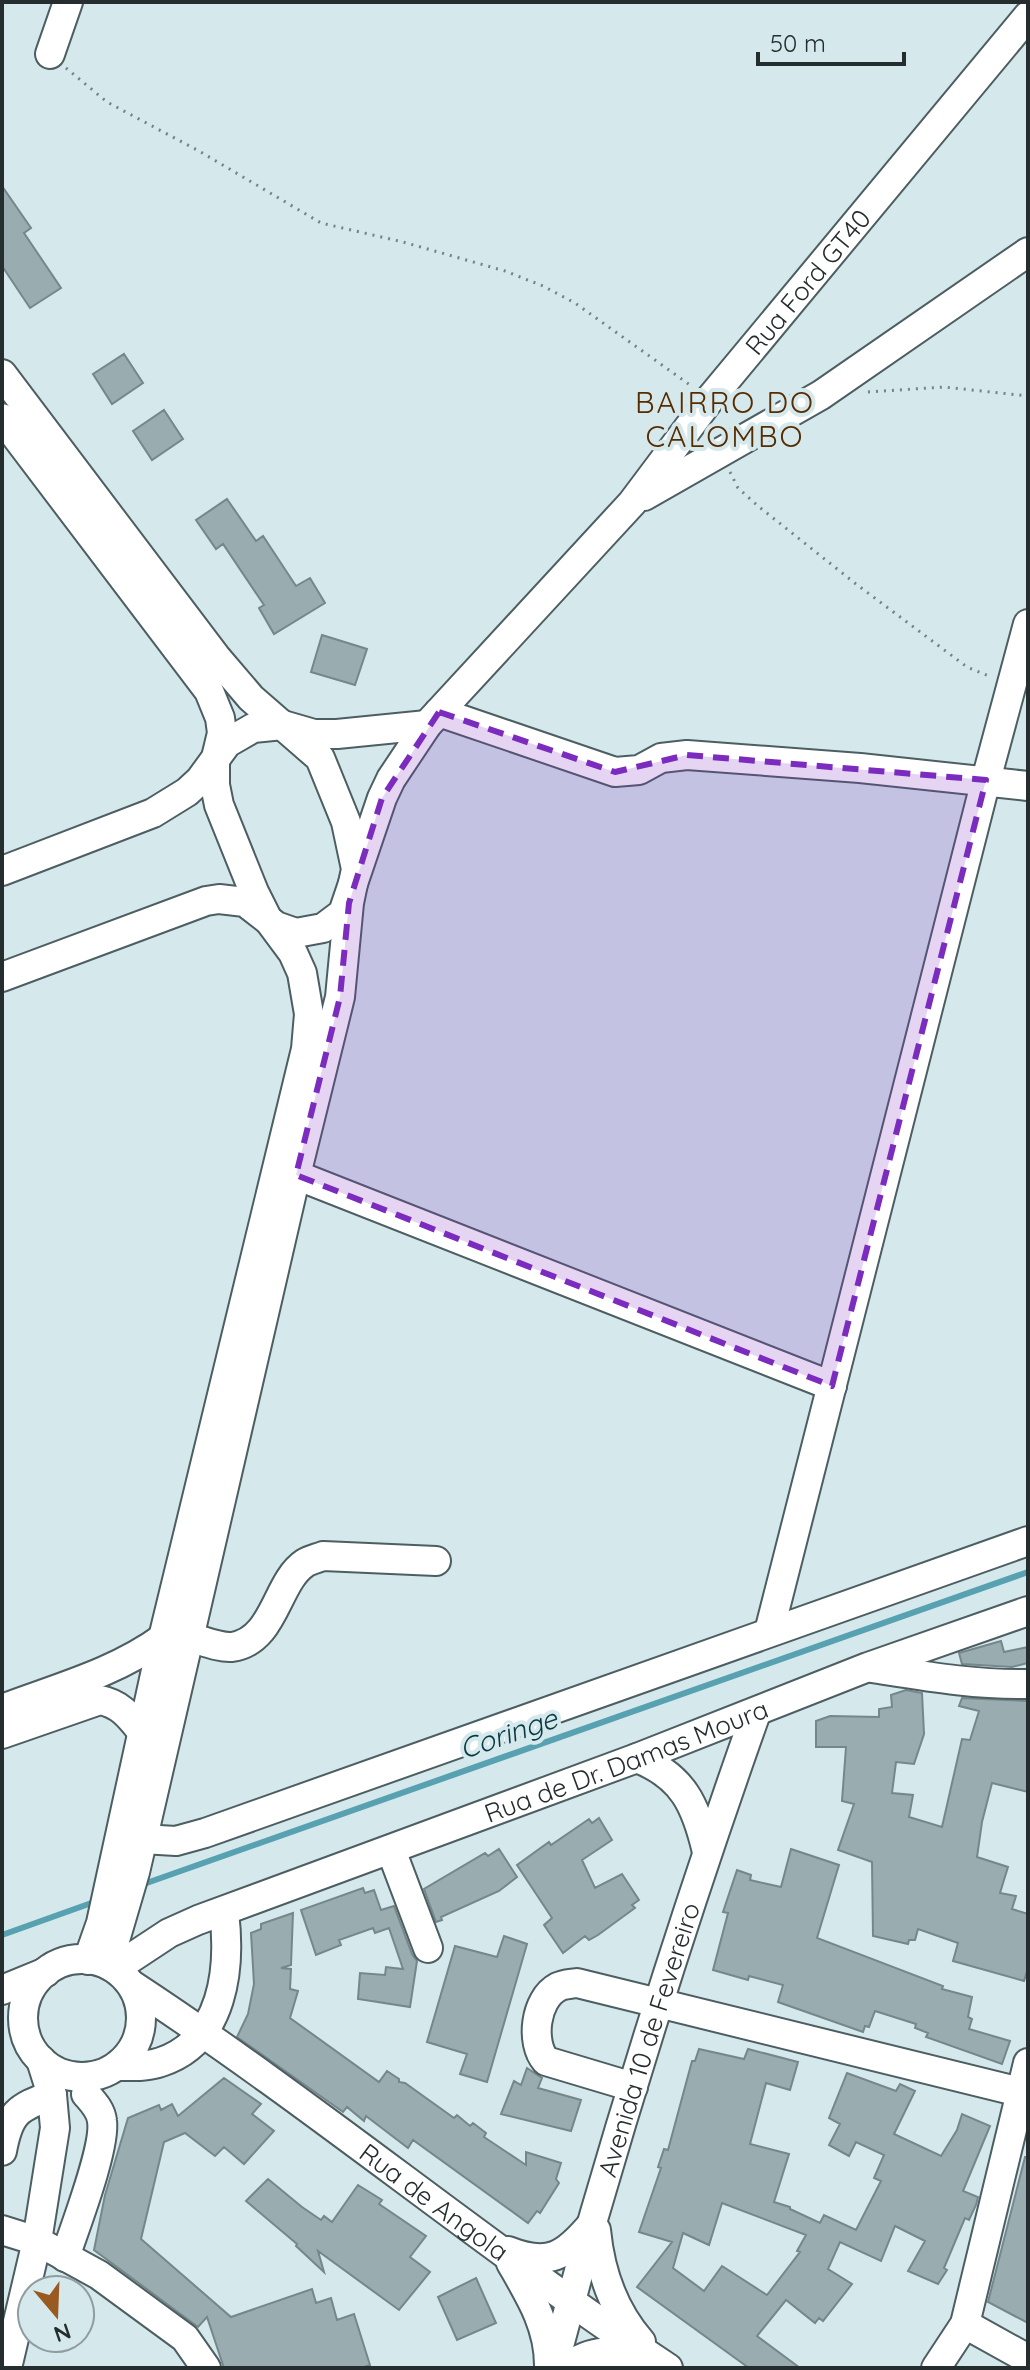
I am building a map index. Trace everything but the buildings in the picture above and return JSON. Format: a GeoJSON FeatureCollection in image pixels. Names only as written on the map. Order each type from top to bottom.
{"type":"FeatureCollection","features":[{"type":"Feature","properties":{"kind":"street"},"geometry":{"type":"LineString","coordinates":[[50,54],[68,2]]}},
{"type":"Feature","properties":{"kind":"street","name":"Rua Ford GT40"},"geometry":{"type":"LineString","coordinates":[[349,903],[382,798],[391,779],[433,719],[632,503],[710,399],[1028,16]]}},
{"type":"Feature","properties":{"kind":"street"},"geometry":{"type":"LineString","coordinates":[[632,503],[821,395],[1028,252]]}},
{"type":"Feature","properties":{"kind":"street"},"geometry":{"type":"LineString","coordinates":[[2,374],[216,657],[251,698],[320,758],[339,799],[356,869],[349,903],[340,997],[176,1637],[143,1733],[123,1873],[111,1924],[111,1969],[141,2013],[140,2028],[136,2042],[55,2128]]}},
{"type":"Feature","properties":{"kind":"street"},"geometry":{"type":"LineString","coordinates":[[2,418],[209,691],[220,718],[222,733],[215,762],[215,785],[226,827],[267,918],[293,953],[302,973],[309,1014],[306,1049],[176,1637],[142,1839],[123,1873]]}},
{"type":"Feature","properties":{"kind":"street"},"geometry":{"type":"LineString","coordinates":[[769,1632],[1028,624]]}},
{"type":"Feature","properties":{"kind":"street"},"geometry":{"type":"LineString","coordinates":[[2,871],[153,813],[187,792],[215,762],[227,743],[244,732],[264,725],[283,725],[314,734],[337,734],[433,719],[615,772],[639,770],[661,758],[687,755],[1028,786]]}},
{"type":"Feature","properties":{"kind":"street"},"geometry":{"type":"LineString","coordinates":[[2,977],[206,901],[245,902],[285,930],[308,932],[335,921],[349,903]]}},
{"type":"Feature","properties":{"kind":"street"},"geometry":{"type":"LineString","coordinates":[[296,1175],[832,1386]]}},
{"type":"Feature","properties":{"kind":"street"},"geometry":{"type":"LineString","coordinates":[[142,1839],[176,1841],[205,1833],[1028,1541]]}},
{"type":"Feature","properties":{"kind":"street"},"geometry":{"type":"LineString","coordinates":[[2,1709],[112,1668],[176,1637],[229,1648],[243,1644],[269,1619],[296,1572],[306,1562],[323,1556],[436,1561]]}},
{"type":"Feature","properties":{"kind":"street","name":"Rua de Dr. Damas Moura"},"geometry":{"type":"LineString","coordinates":[[111,1969],[169,1933],[756,1713],[868,1667],[1028,1611]]}},
{"type":"Feature","properties":{"kind":"street"},"geometry":{"type":"LineString","coordinates":[[868,1667],[940,1679],[1028,1684]]}},
{"type":"Feature","properties":{"kind":"street"},"geometry":{"type":"LineString","coordinates":[[2,1734],[100,1700],[123,1709],[143,1733]]}},
{"type":"Feature","properties":{"kind":"street","name":"Avenida 10 de Fevereiro"},"geometry":{"type":"LineString","coordinates":[[551,2368],[659,2002],[756,1713]]}},
{"type":"Feature","properties":{"kind":"street"},"geometry":{"type":"LineString","coordinates":[[637,1758],[654,1765],[682,1788],[698,1816],[707,1852]]}},
{"type":"Feature","properties":{"kind":"street"},"geometry":{"type":"LineString","coordinates":[[391,1850],[428,1948]]}},
{"type":"Feature","properties":{"kind":"street"},"geometry":{"type":"LineString","coordinates":[[2,2030],[64,2074],[102,2077],[161,2062],[191,2044],[204,2032],[213,2016],[226,1973],[224,1912]]}},
{"type":"Feature","properties":{"kind":"street"},"geometry":{"type":"LineString","coordinates":[[2,1990],[72,1962],[111,1969]]}},
{"type":"Feature","properties":{"kind":"street","name":"Rua de Angola"},"geometry":{"type":"LineString","coordinates":[[111,1969],[204,2032],[571,2302],[663,2365]]}},
{"type":"Feature","properties":{"kind":"street"},"geometry":{"type":"LineString","coordinates":[[7,2368],[37,2241],[55,2128],[52,2095],[24,2028],[25,2002],[37,1980],[46,1971]]}},
{"type":"Feature","properties":{"kind":"street"},"geometry":{"type":"LineString","coordinates":[[633,2087],[546,2061],[535,2038],[543,2004],[549,1994],[559,1987],[577,1983],[1024,2093]]}},
{"type":"Feature","properties":{"kind":"street"},"geometry":{"type":"LineString","coordinates":[[936,2368],[965,2324],[1024,2093],[1028,2063]]}},
{"type":"Feature","properties":{"kind":"street"},"geometry":{"type":"LineString","coordinates":[[65,2257],[99,2150],[103,2122],[98,2108],[102,2077]]}},
{"type":"Feature","properties":{"kind":"street"},"geometry":{"type":"LineString","coordinates":[[2,2151],[13,2115],[27,2104],[52,2095]]}},
{"type":"Feature","properties":{"kind":"street"},"geometry":{"type":"LineString","coordinates":[[501,2250],[530,2259],[541,2259],[569,2248],[593,2219]]}},
{"type":"Feature","properties":{"kind":"street"},"geometry":{"type":"LineString","coordinates":[[593,2219],[599,2261],[616,2304],[638,2339],[663,2365]]}},
{"type":"Feature","properties":{"kind":"street"},"geometry":{"type":"LineString","coordinates":[[2,2230],[37,2241],[99,2275],[185,2338],[206,2368]]}},
{"type":"Feature","properties":{"kind":"street"},"geometry":{"type":"LineString","coordinates":[[501,2250],[542,2320],[551,2368]]}},
{"type":"Feature","properties":{"kind":"street"},"geometry":{"type":"LineString","coordinates":[[965,2324],[1028,2359]]}},
{"type":"Feature","properties":{"kind":"street"},"geometry":{"type":"LineString","coordinates":[[567,2368],[586,2357],[610,2350],[663,2365]]}},
{"type":"Feature","properties":{"kind":"path"},"geometry":{"type":"LineString","coordinates":[[50,54],[107,102],[199,151],[321,223],[476,262],[543,286],[575,303],[710,399]]}},
{"type":"Feature","properties":{"kind":"path"},"geometry":{"type":"LineString","coordinates":[[868,392],[944,387],[1028,396]]}},
{"type":"Feature","properties":{"kind":"path"},"geometry":{"type":"LineString","coordinates":[[720,452],[738,488],[758,506],[967,667],[1011,686]]}},
{"type":"Feature","properties":{"kind":"highlighted area"},"geometry":{"type":"Polygon","coordinates":[[[439,712],[615,772],[687,755],[986,780],[832,1386],[296,1175],[340,997],[349,903],[382,798],[439,712]]]}},
{"type":"Feature","properties":{"kind":"waterway","name":"Coringe"},"geometry":{"type":"LineString","coordinates":[[141,1885],[1028,1572]]}},
{"type":"Feature","properties":{"kind":"waterway","name":"Coringe"},"geometry":{"type":"LineString","coordinates":[[2,1935],[97,1901]]}},
{"type":"Feature","properties":{"kind":"district","name":"BAIRRO DO CALOMBO"},"geometry":{"type":"Point","coordinates":[725,419]}}]}
